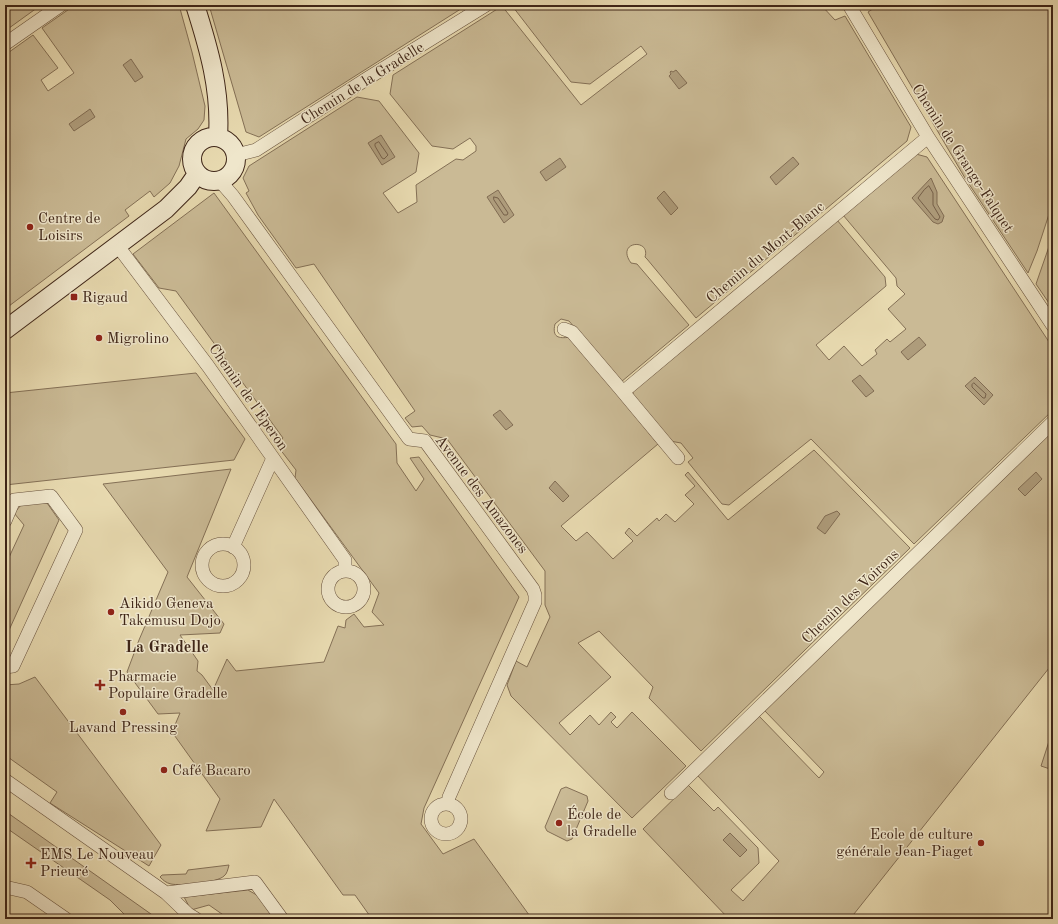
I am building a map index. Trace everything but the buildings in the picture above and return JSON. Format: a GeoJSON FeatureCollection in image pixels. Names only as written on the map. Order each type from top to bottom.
{"type":"FeatureCollection","features":[{"type":"Feature","properties":{"kind":"street"},"geometry":{"type":"LineString","coordinates":[[5,44],[60,5]]}},
{"type":"Feature","properties":{"kind":"street"},"geometry":{"type":"LineString","coordinates":[[195,5],[214,71],[220,120],[218,137]]}},
{"type":"Feature","properties":{"kind":"street","name":"Chemin de la Gradelle"},"geometry":{"type":"LineString","coordinates":[[236,155],[256,150],[486,5]]}},
{"type":"Feature","properties":{"kind":"street","name":"Chemin de Grange-Falquet"},"geometry":{"type":"LineString","coordinates":[[850,5],[928,137],[1053,326]]}},
{"type":"Feature","properties":{"kind":"street"},"geometry":{"type":"LineString","coordinates":[[212,136],[218,137],[230,143],[236,155],[235,168],[226,178],[220,181],[202,178],[193,168],[191,161],[194,147],[205,138],[212,136]]}},
{"type":"Feature","properties":{"kind":"street","name":"Chemin du Mont-Blanc"},"geometry":{"type":"LineString","coordinates":[[622,392],[928,137]]}},
{"type":"Feature","properties":{"kind":"street"},"geometry":{"type":"LineString","coordinates":[[5,330],[166,209],[188,187],[197,174]]}},
{"type":"Feature","properties":{"kind":"street","name":"Avenue des Amazones"},"geometry":{"type":"LineString","coordinates":[[220,181],[238,202],[410,438],[425,442],[533,589],[535,602],[449,797],[448,804]]}},
{"type":"Feature","properties":{"kind":"street","name":"Chemin de l'Eperon"},"geometry":{"type":"LineString","coordinates":[[117,245],[208,366],[345,560],[345,571]]}},
{"type":"Feature","properties":{"kind":"street"},"geometry":{"type":"LineString","coordinates":[[564,329],[572,332],[678,458]]}},
{"type":"Feature","properties":{"kind":"street","name":"Chemin des Voirons"},"geometry":{"type":"LineString","coordinates":[[671,793],[1053,422]]}},
{"type":"Feature","properties":{"kind":"street"},"geometry":{"type":"LineString","coordinates":[[233,547],[273,458]]}},
{"type":"Feature","properties":{"kind":"street"},"geometry":{"type":"LineString","coordinates":[[5,521],[14,500],[51,496],[76,530],[13,666],[5,667]]}},
{"type":"Feature","properties":{"kind":"street"},"geometry":{"type":"LineString","coordinates":[[5,780],[166,893],[188,914],[196,919]]}},
{"type":"Feature","properties":{"kind":"street"},"geometry":{"type":"LineString","coordinates":[[166,893],[255,882],[282,919]]}},
{"type":"Feature","properties":{"kind":"street"},"geometry":{"type":"LineString","coordinates":[[5,887],[27,892],[66,919]]}},
{"type":"Feature","properties":{"kind":"shaded area"},"geometry":{"type":"Polygon","coordinates":[[[5,5],[41,5],[5,31],[5,5]]]}},
{"type":"Feature","properties":{"kind":"shaded area"},"geometry":{"type":"Polygon","coordinates":[[[75,5],[179,5],[205,106],[204,120],[198,129],[186,139],[179,166],[170,183],[154,197],[150,191],[125,210],[129,216],[5,309],[5,55],[33,35],[58,68],[41,80],[48,91],[74,73],[42,28],[75,5]]]}},
{"type":"Feature","properties":{"kind":"shaded area"},"geometry":{"type":"Polygon","coordinates":[[[209,5],[467,5],[259,137],[246,132],[209,5]]]}},
{"type":"Feature","properties":{"kind":"shaded area"},"geometry":{"type":"Polygon","coordinates":[[[513,5],[821,5],[835,20],[845,16],[911,127],[907,141],[696,318],[645,257],[643,247],[639,245],[630,246],[627,250],[627,256],[631,263],[637,264],[689,325],[621,382],[569,321],[561,319],[555,324],[555,334],[562,338],[570,337],[658,444],[561,526],[576,541],[587,532],[613,559],[633,541],[625,533],[629,528],[637,536],[657,518],[659,521],[666,514],[675,522],[694,504],[685,495],[695,486],[685,475],[688,472],[728,520],[814,450],[910,548],[701,751],[649,698],[653,687],[599,631],[578,643],[611,677],[559,723],[570,735],[590,715],[599,725],[611,712],[616,717],[611,722],[617,728],[632,712],[686,766],[632,818],[511,696],[507,685],[516,661],[527,667],[550,617],[545,605],[545,571],[447,439],[430,435],[422,426],[412,427],[405,418],[415,411],[314,264],[296,268],[258,215],[246,193],[249,191],[243,178],[249,166],[357,97],[379,101],[419,153],[416,172],[383,193],[398,213],[417,202],[416,185],[456,159],[463,160],[476,151],[476,146],[470,138],[453,149],[432,146],[390,94],[393,75],[502,6],[581,105],[647,54],[641,46],[590,84],[571,82],[513,7],[513,5]]]}},
{"type":"Feature","properties":{"kind":"shaded area"},"geometry":{"type":"Polygon","coordinates":[[[879,5],[1053,5],[1053,202],[1028,273],[965,178],[868,12],[879,5]]]}},
{"type":"Feature","properties":{"kind":"shaded area"},"geometry":{"type":"Polygon","coordinates":[[[916,154],[927,157],[1053,348],[1053,410],[914,544],[811,439],[729,505],[722,504],[688,462],[693,458],[681,443],[670,441],[633,397],[633,391],[837,220],[885,277],[886,286],[816,345],[829,360],[844,346],[862,366],[877,354],[875,350],[887,339],[890,342],[906,329],[888,309],[905,294],[897,286],[896,278],[843,215],[916,154]]]}},
{"type":"Feature","properties":{"kind":"shaded area"},"geometry":{"type":"Polygon","coordinates":[[[214,193],[396,444],[397,463],[416,491],[424,479],[410,458],[419,457],[519,597],[424,808],[421,824],[443,854],[474,839],[532,919],[372,919],[355,895],[343,895],[274,799],[261,827],[206,831],[220,799],[172,732],[180,713],[158,714],[127,672],[168,572],[103,484],[231,469],[187,577],[224,624],[220,633],[180,635],[198,661],[197,671],[202,675],[213,690],[227,659],[236,671],[324,662],[338,626],[345,628],[346,620],[354,614],[364,627],[384,625],[372,612],[379,593],[295,478],[296,470],[276,444],[283,438],[176,291],[159,288],[133,254],[214,193]]]}},
{"type":"Feature","properties":{"kind":"shaded area"},"geometry":{"type":"Polygon","coordinates":[[[1053,235],[1053,309],[1036,284],[1053,235]]]}},
{"type":"Feature","properties":{"kind":"shaded area"},"geometry":{"type":"Polygon","coordinates":[[[196,373],[245,439],[234,460],[5,485],[5,393],[196,373]]]}},
{"type":"Feature","properties":{"kind":"shaded area"},"geometry":{"type":"Polygon","coordinates":[[[1053,431],[1053,663],[850,919],[729,919],[643,829],[688,785],[714,811],[718,807],[758,848],[759,863],[731,890],[743,901],[779,861],[697,775],[759,716],[819,778],[824,772],[764,710],[1053,431]]]}},
{"type":"Feature","properties":{"kind":"shaded area"},"geometry":{"type":"Polygon","coordinates":[[[47,503],[59,520],[5,639],[5,566],[24,525],[14,513],[22,504],[47,503]]]}},
{"type":"Feature","properties":{"kind":"shaded area"},"geometry":{"type":"Polygon","coordinates":[[[35,677],[161,845],[149,866],[50,803],[57,792],[5,755],[5,685],[19,684],[35,677]]]}},
{"type":"Feature","properties":{"kind":"shaded area"},"geometry":{"type":"Polygon","coordinates":[[[1053,729],[1053,770],[1041,766],[1053,729]]]}},
{"type":"Feature","properties":{"kind":"shaded area"},"geometry":{"type":"Polygon","coordinates":[[[566,787],[587,796],[588,801],[572,839],[567,841],[547,831],[545,827],[561,789],[566,787]]]}},
{"type":"Feature","properties":{"kind":"shaded area"},"geometry":{"type":"Polygon","coordinates":[[[5,811],[158,919],[129,919],[110,900],[5,827],[5,811]]]}},
{"type":"Feature","properties":{"kind":"shaded area"},"geometry":{"type":"Polygon","coordinates":[[[229,865],[227,873],[224,876],[207,882],[176,885],[168,883],[160,877],[162,875],[186,874],[188,870],[229,865]]]}},
{"type":"Feature","properties":{"kind":"shaded area"},"geometry":{"type":"Polygon","coordinates":[[[248,890],[262,898],[277,919],[229,919],[209,905],[191,910],[184,897],[248,890]]]}},
{"type":"Feature","properties":{"kind":"water"},"geometry":{"type":"Polygon","coordinates":[[[131,59],[143,77],[135,82],[123,65],[131,59]]]}},
{"type":"Feature","properties":{"kind":"water"},"geometry":{"type":"Polygon","coordinates":[[[676,70],[687,83],[679,89],[669,76],[671,71],[673,72],[676,70]]]}},
{"type":"Feature","properties":{"kind":"water"},"geometry":{"type":"Polygon","coordinates":[[[90,109],[95,117],[74,131],[69,124],[90,109]]]}},
{"type":"Feature","properties":{"kind":"water"},"geometry":{"type":"Polygon","coordinates":[[[381,135],[395,157],[382,165],[368,143],[381,135]]]}},
{"type":"Feature","properties":{"kind":"water"},"geometry":{"type":"Polygon","coordinates":[[[793,157],[799,164],[776,185],[770,177],[793,157]]]}},
{"type":"Feature","properties":{"kind":"water"},"geometry":{"type":"Polygon","coordinates":[[[560,158],[566,167],[546,181],[540,172],[560,158]]]}},
{"type":"Feature","properties":{"kind":"water"},"geometry":{"type":"Polygon","coordinates":[[[931,178],[937,192],[937,204],[944,216],[942,222],[938,224],[933,222],[912,198],[931,178]]]}},
{"type":"Feature","properties":{"kind":"water"},"geometry":{"type":"Polygon","coordinates":[[[498,190],[514,215],[504,223],[487,197],[498,190]]]}},
{"type":"Feature","properties":{"kind":"water"},"geometry":{"type":"Polygon","coordinates":[[[664,191],[678,208],[671,215],[657,198],[664,191]]]}},
{"type":"Feature","properties":{"kind":"water"},"geometry":{"type":"Polygon","coordinates":[[[919,337],[926,345],[908,360],[901,352],[919,337]]]}},
{"type":"Feature","properties":{"kind":"water"},"geometry":{"type":"Polygon","coordinates":[[[860,375],[874,391],[866,397],[852,381],[860,375]]]}},
{"type":"Feature","properties":{"kind":"water"},"geometry":{"type":"Polygon","coordinates":[[[975,377],[993,395],[984,405],[965,386],[975,377]]]}},
{"type":"Feature","properties":{"kind":"water"},"geometry":{"type":"Polygon","coordinates":[[[500,410],[513,425],[506,430],[493,415],[500,410]]]}},
{"type":"Feature","properties":{"kind":"water"},"geometry":{"type":"Polygon","coordinates":[[[1036,472],[1042,479],[1025,496],[1018,489],[1036,472]]]}},
{"type":"Feature","properties":{"kind":"water"},"geometry":{"type":"Polygon","coordinates":[[[555,481],[569,496],[563,502],[549,488],[555,481]]]}},
{"type":"Feature","properties":{"kind":"water"},"geometry":{"type":"Polygon","coordinates":[[[837,511],[840,514],[825,534],[817,528],[825,516],[837,511]]]}},
{"type":"Feature","properties":{"kind":"water"},"geometry":{"type":"Polygon","coordinates":[[[730,833],[747,850],[740,857],[723,840],[730,833]]]}},
{"type":"Feature","properties":{"kind":"place","name":"Centre de Loisirs"},"geometry":{"type":"Point","coordinates":[30,227]}},
{"type":"Feature","properties":{"kind":"place","name":"Rigaud"},"geometry":{"type":"Point","coordinates":[74,297]}},
{"type":"Feature","properties":{"kind":"place","name":"Migrolino"},"geometry":{"type":"Point","coordinates":[99,338]}},
{"type":"Feature","properties":{"kind":"place","name":"Aikido Geneva Takemusu Dojo"},"geometry":{"type":"Point","coordinates":[111,612]}},
{"type":"Feature","properties":{"kind":"place","name":"Pharmacie Populaire Gradelle"},"geometry":{"type":"Point","coordinates":[100,685]}},
{"type":"Feature","properties":{"kind":"place","name":"Lavand Pressing"},"geometry":{"type":"Point","coordinates":[123,712]}},
{"type":"Feature","properties":{"kind":"place","name":"Café Bacaro"},"geometry":{"type":"Point","coordinates":[164,770]}},
{"type":"Feature","properties":{"kind":"place","name":"École de la Gradelle"},"geometry":{"type":"Point","coordinates":[559,823]}},
{"type":"Feature","properties":{"kind":"place","name":"Ecole de culture générale Jean-Piaget"},"geometry":{"type":"Point","coordinates":[981,843]}},
{"type":"Feature","properties":{"kind":"place","name":"EMS Le Nouveau Prieuré"},"geometry":{"type":"Point","coordinates":[31,863]}},
{"type":"Feature","properties":{"kind":"district","name":"La Gradelle"},"geometry":{"type":"Point","coordinates":[167,646]}}]}
